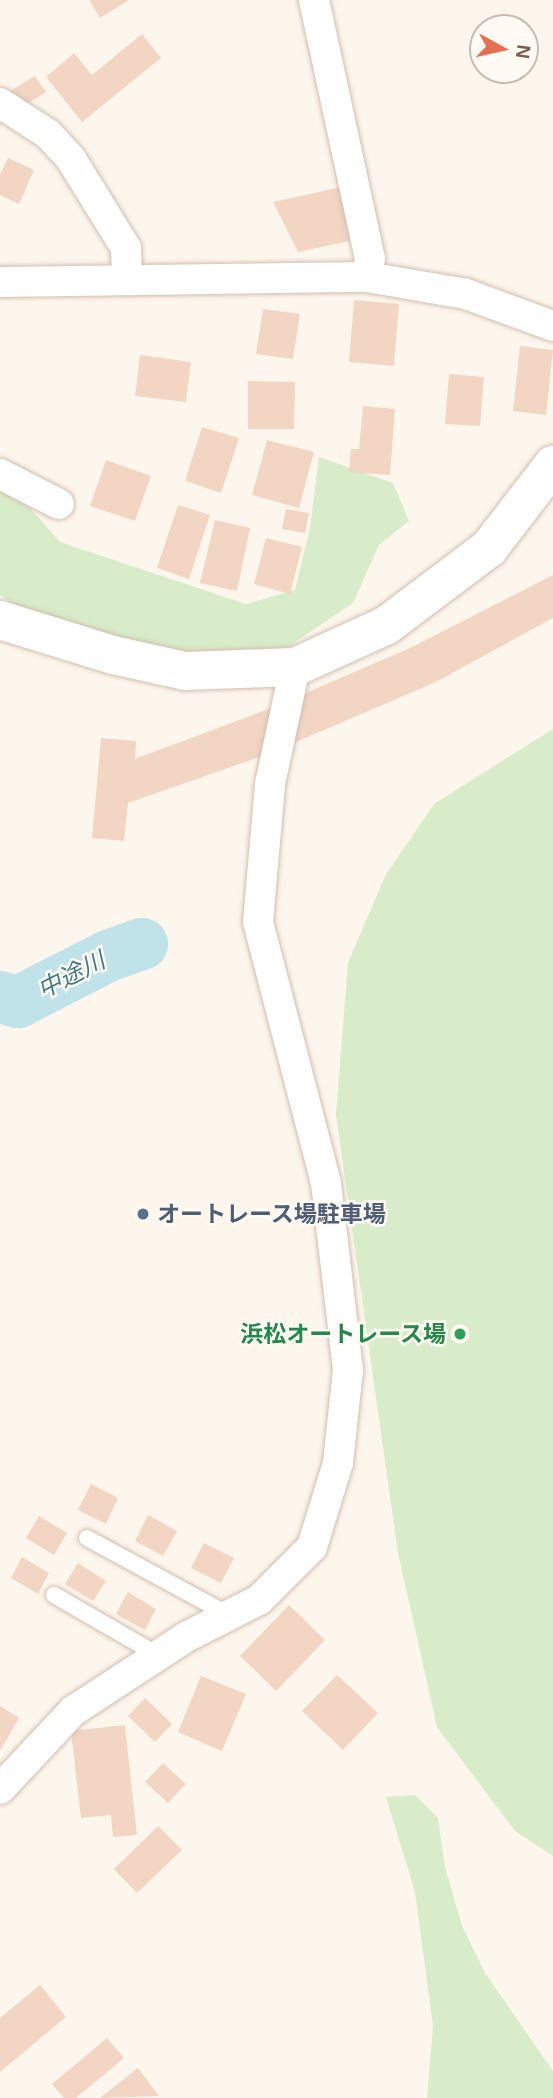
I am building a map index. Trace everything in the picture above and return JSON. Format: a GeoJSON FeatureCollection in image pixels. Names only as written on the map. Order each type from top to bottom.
{"type":"FeatureCollection","features":[{"type":"Feature","properties":{"kind":"street"},"geometry":{"type":"LineString","coordinates":[[314,0],[370,258],[368,277]]}},
{"type":"Feature","properties":{"kind":"street"},"geometry":{"type":"LineString","coordinates":[[0,103],[48,134],[71,159],[127,248],[127,279]]}},
{"type":"Feature","properties":{"kind":"street"},"geometry":{"type":"LineString","coordinates":[[0,282],[368,277],[466,294],[553,326]]}},
{"type":"Feature","properties":{"kind":"street"},"geometry":{"type":"LineString","coordinates":[[0,620],[113,655],[185,671],[292,679],[387,625],[489,548],[553,465]]}},
{"type":"Feature","properties":{"kind":"street"},"geometry":{"type":"LineString","coordinates":[[0,474],[59,505]]}},
{"type":"Feature","properties":{"kind":"street"},"geometry":{"type":"LineString","coordinates":[[0,1789],[73,1711],[158,1655],[259,1600],[312,1546],[338,1463],[348,1370],[326,1183],[258,922],[270,784],[292,679]]}},
{"type":"Feature","properties":{"kind":"lane"},"geometry":{"type":"LineString","coordinates":[[86,1538],[229,1615]]}},
{"type":"Feature","properties":{"kind":"lane"},"geometry":{"type":"LineString","coordinates":[[54,1595],[158,1655]]}},
{"type":"Feature","properties":{"kind":"green space"},"geometry":{"type":"Polygon","coordinates":[[[319,457],[393,483],[409,521],[379,545],[353,603],[279,653],[181,658],[26,613],[0,595],[0,488],[30,508],[60,542],[246,604],[295,590],[310,528],[319,457]]]}},
{"type":"Feature","properties":{"kind":"green space","name":"浜松オートレース場"},"geometry":{"type":"Polygon","coordinates":[[[553,729],[553,1856],[515,1831],[437,1727],[398,1553],[336,1115],[348,963],[385,876],[434,804],[553,729]]]}},
{"type":"Feature","properties":{"kind":"green space"},"geometry":{"type":"Polygon","coordinates":[[[415,1795],[438,1818],[445,1867],[462,1926],[485,1973],[553,2071],[553,2098],[427,2098],[433,2026],[415,1892],[386,1797],[415,1795]]]}},
{"type":"Feature","properties":{"kind":"building"},"geometry":{"type":"Polygon","coordinates":[[[89,0],[129,0],[100,18],[89,0]]]}},
{"type":"Feature","properties":{"kind":"building"},"geometry":{"type":"Polygon","coordinates":[[[142,34],[161,58],[82,122],[46,77],[74,53],[92,75],[142,34]]]}},
{"type":"Feature","properties":{"kind":"building"},"geometry":{"type":"Polygon","coordinates":[[[35,76],[46,92],[20,108],[10,91],[35,76]]]}},
{"type":"Feature","properties":{"kind":"building"},"geometry":{"type":"Polygon","coordinates":[[[8,158],[34,170],[19,204],[0,195],[0,175],[8,158]]]}},
{"type":"Feature","properties":{"kind":"building"},"geometry":{"type":"Polygon","coordinates":[[[342,187],[354,240],[298,252],[273,202],[342,187]]]}},
{"type":"Feature","properties":{"kind":"building"},"geometry":{"type":"Polygon","coordinates":[[[354,300],[399,304],[394,366],[349,362],[354,300]]]}},
{"type":"Feature","properties":{"kind":"building"},"geometry":{"type":"Polygon","coordinates":[[[263,309],[300,314],[293,359],[256,354],[263,309]]]}},
{"type":"Feature","properties":{"kind":"building"},"geometry":{"type":"Polygon","coordinates":[[[520,346],[553,350],[546,415],[513,411],[520,346]]]}},
{"type":"Feature","properties":{"kind":"building"},"geometry":{"type":"Polygon","coordinates":[[[140,355],[191,362],[186,402],[135,396],[140,355]]]}},
{"type":"Feature","properties":{"kind":"building"},"geometry":{"type":"Polygon","coordinates":[[[449,374],[484,377],[480,426],[445,424],[449,374]]]}},
{"type":"Feature","properties":{"kind":"building"},"geometry":{"type":"Polygon","coordinates":[[[248,381],[295,382],[294,429],[248,429],[248,381]]]}},
{"type":"Feature","properties":{"kind":"building"},"geometry":{"type":"Polygon","coordinates":[[[363,406],[395,409],[390,475],[349,472],[351,449],[359,449],[363,406]]]}},
{"type":"Feature","properties":{"kind":"building"},"geometry":{"type":"Polygon","coordinates":[[[202,427],[239,438],[221,493],[185,481],[202,427]]]}},
{"type":"Feature","properties":{"kind":"building"},"geometry":{"type":"Polygon","coordinates":[[[267,440],[314,452],[299,508],[252,495],[267,440]]]}},
{"type":"Feature","properties":{"kind":"building"},"geometry":{"type":"Polygon","coordinates":[[[106,460],[151,476],[135,521],[90,506],[106,460]]]}},
{"type":"Feature","properties":{"kind":"building"},"geometry":{"type":"Polygon","coordinates":[[[178,505],[210,515],[189,579],[157,568],[178,505]]]}},
{"type":"Feature","properties":{"kind":"building"},"geometry":{"type":"Polygon","coordinates":[[[286,509],[309,513],[305,533],[282,529],[286,509]]]}},
{"type":"Feature","properties":{"kind":"building"},"geometry":{"type":"Polygon","coordinates":[[[215,520],[250,528],[237,591],[200,583],[215,520]]]}},
{"type":"Feature","properties":{"kind":"building"},"geometry":{"type":"Polygon","coordinates":[[[266,538],[302,547],[290,594],[254,584],[266,538]]]}},
{"type":"Feature","properties":{"kind":"building"},"geometry":{"type":"Polygon","coordinates":[[[553,575],[553,618],[436,682],[268,754],[128,803],[124,841],[92,838],[101,738],[136,741],[135,759],[266,710],[410,648],[553,575]]]}},
{"type":"Feature","properties":{"kind":"building"},"geometry":{"type":"Polygon","coordinates":[[[91,1484],[118,1498],[106,1524],[78,1510],[91,1484]]]}},
{"type":"Feature","properties":{"kind":"building"},"geometry":{"type":"Polygon","coordinates":[[[148,1515],[177,1531],[163,1556],[135,1541],[148,1515]]]}},
{"type":"Feature","properties":{"kind":"building"},"geometry":{"type":"Polygon","coordinates":[[[39,1516],[67,1533],[54,1555],[26,1538],[39,1516]]]}},
{"type":"Feature","properties":{"kind":"building"},"geometry":{"type":"Polygon","coordinates":[[[204,1543],[234,1558],[221,1583],[191,1568],[204,1543]]]}},
{"type":"Feature","properties":{"kind":"building"},"geometry":{"type":"Polygon","coordinates":[[[22,1557],[49,1573],[38,1594],[11,1578],[22,1557]]]}},
{"type":"Feature","properties":{"kind":"building"},"geometry":{"type":"Polygon","coordinates":[[[78,1563],[106,1581],[93,1601],[65,1584],[78,1563]]]}},
{"type":"Feature","properties":{"kind":"building"},"geometry":{"type":"Polygon","coordinates":[[[128,1592],[156,1609],[145,1630],[116,1614],[128,1592]]]}},
{"type":"Feature","properties":{"kind":"building"},"geometry":{"type":"Polygon","coordinates":[[[289,1605],[325,1640],[276,1691],[240,1656],[289,1605]]]}},
{"type":"Feature","properties":{"kind":"building"},"geometry":{"type":"Polygon","coordinates":[[[337,1675],[378,1713],[343,1750],[302,1711],[337,1675]]]}},
{"type":"Feature","properties":{"kind":"building"},"geometry":{"type":"Polygon","coordinates":[[[201,1676],[246,1694],[222,1751],[178,1732],[201,1676]]]}},
{"type":"Feature","properties":{"kind":"building"},"geometry":{"type":"Polygon","coordinates":[[[145,1698],[172,1724],[155,1742],[128,1716],[145,1698]]]}},
{"type":"Feature","properties":{"kind":"building"},"geometry":{"type":"Polygon","coordinates":[[[0,1706],[19,1718],[0,1751],[0,1706]]]}},
{"type":"Feature","properties":{"kind":"building"},"geometry":{"type":"Polygon","coordinates":[[[125,1725],[137,1835],[113,1837],[111,1815],[81,1818],[71,1731],[125,1725]]]}},
{"type":"Feature","properties":{"kind":"building"},"geometry":{"type":"Polygon","coordinates":[[[163,1763],[186,1784],[168,1803],[145,1782],[163,1763]]]}},
{"type":"Feature","properties":{"kind":"building"},"geometry":{"type":"Polygon","coordinates":[[[158,1826],[182,1850],[137,1893],[114,1869],[158,1826]]]}},
{"type":"Feature","properties":{"kind":"building"},"geometry":{"type":"Polygon","coordinates":[[[40,1985],[66,2017],[0,2072],[0,2018],[40,1985]]]}},
{"type":"Feature","properties":{"kind":"building"},"geometry":{"type":"Polygon","coordinates":[[[107,2038],[124,2058],[76,2098],[64,2098],[52,2084],[107,2038]]]}},
{"type":"Feature","properties":{"kind":"building"},"geometry":{"type":"Polygon","coordinates":[[[138,2068],[159,2096],[100,2098],[138,2068]]]}},
{"type":"Feature","properties":{"kind":"waterway","name":"中途川"},"geometry":{"type":"LineString","coordinates":[[0,997],[18,1002],[110,955],[142,944]]}},
{"type":"Feature","properties":{"kind":"place","name":"オートレース場駐車場"},"geometry":{"type":"Point","coordinates":[143,1214]}},
{"type":"Feature","properties":{"kind":"place","name":"浜松オートレース場"},"geometry":{"type":"Point","coordinates":[460,1334]}}]}
